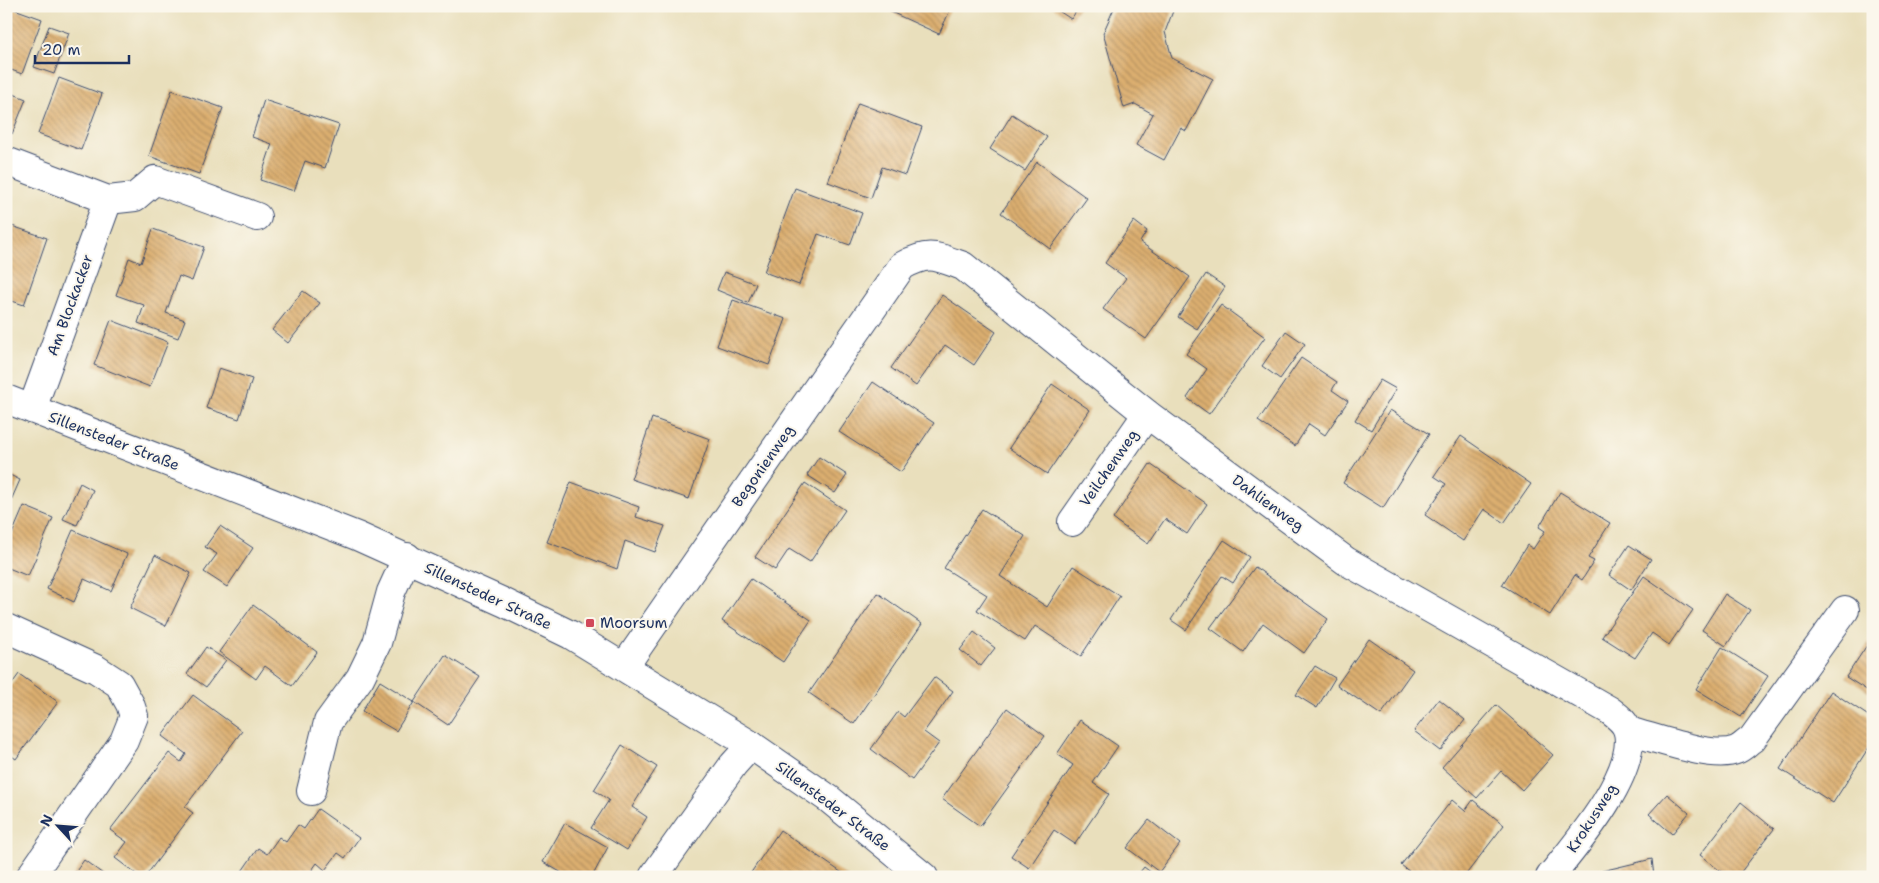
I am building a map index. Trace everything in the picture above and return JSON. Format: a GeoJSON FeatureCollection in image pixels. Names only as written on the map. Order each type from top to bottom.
{"type":"FeatureCollection","features":[{"type":"Feature","properties":{"kind":"street"},"geometry":{"type":"LineString","coordinates":[[6,160],[108,200],[135,197],[155,180],[257,217]]}},
{"type":"Feature","properties":{"kind":"street","name":"Am Blockacker"},"geometry":{"type":"LineString","coordinates":[[32,409],[108,200]]}},
{"type":"Feature","properties":{"kind":"street","name":"Dahlienweg"},"geometry":{"type":"LineString","coordinates":[[902,266],[918,257],[936,256],[963,266],[1147,414],[1346,561],[1609,710],[1622,720],[1628,743]]}},
{"type":"Feature","properties":{"kind":"street","name":"Begonienweg"},"geometry":{"type":"LineString","coordinates":[[624,667],[902,266]]}},
{"type":"Feature","properties":{"kind":"street","name":"Sillensteder Straße"},"geometry":{"type":"LineString","coordinates":[[6,399],[357,536],[407,557],[571,636],[751,745],[829,799],[924,877]]}},
{"type":"Feature","properties":{"kind":"street","name":"Veilchenweg"},"geometry":{"type":"LineString","coordinates":[[1072,522],[1147,414]]}},
{"type":"Feature","properties":{"kind":"street"},"geometry":{"type":"LineString","coordinates":[[311,791],[328,722],[360,678],[377,642],[391,592],[407,557]]}},
{"type":"Feature","properties":{"kind":"street"},"geometry":{"type":"LineString","coordinates":[[1628,743],[1720,753],[1736,750],[1752,739],[1845,610]]}},
{"type":"Feature","properties":{"kind":"street"},"geometry":{"type":"LineString","coordinates":[[6,628],[96,670],[119,684],[134,716],[124,742],[30,877]]}},
{"type":"Feature","properties":{"kind":"street","name":"Krokusweg"},"geometry":{"type":"LineString","coordinates":[[1550,877],[1583,838],[1613,792],[1628,743]]}},
{"type":"Feature","properties":{"kind":"street"},"geometry":{"type":"LineString","coordinates":[[653,877],[733,765],[751,745]]}},
{"type":"Feature","properties":{"kind":"building"},"geometry":{"type":"Polygon","coordinates":[[[6,6],[42,19],[22,74],[6,68],[6,6]]]}},
{"type":"Feature","properties":{"kind":"building"},"geometry":{"type":"Polygon","coordinates":[[[894,6],[952,6],[939,34],[891,12],[894,6]]]}},
{"type":"Feature","properties":{"kind":"building"},"geometry":{"type":"Polygon","coordinates":[[[1051,6],[1080,6],[1071,19],[1051,6]]]}},
{"type":"Feature","properties":{"kind":"building"},"geometry":{"type":"Polygon","coordinates":[[[1115,6],[1162,6],[1173,11],[1165,32],[1172,58],[1213,79],[1186,131],[1181,128],[1164,160],[1136,145],[1153,114],[1135,104],[1124,108],[1103,33],[1115,6]]]}},
{"type":"Feature","properties":{"kind":"building"},"geometry":{"type":"Polygon","coordinates":[[[49,26],[69,33],[54,74],[34,67],[49,26]]]}},
{"type":"Feature","properties":{"kind":"building"},"geometry":{"type":"Polygon","coordinates":[[[59,78],[102,94],[81,150],[38,134],[59,78]]]}},
{"type":"Feature","properties":{"kind":"building"},"geometry":{"type":"Polygon","coordinates":[[[172,90],[223,108],[199,174],[149,156],[172,90]]]}},
{"type":"Feature","properties":{"kind":"building"},"geometry":{"type":"Polygon","coordinates":[[[6,91],[26,99],[12,134],[6,132],[6,91]]]}},
{"type":"Feature","properties":{"kind":"building"},"geometry":{"type":"Polygon","coordinates":[[[264,100],[339,125],[325,168],[305,161],[294,191],[260,180],[272,144],[252,137],[264,100]]]}},
{"type":"Feature","properties":{"kind":"building"},"geometry":{"type":"Polygon","coordinates":[[[858,103],[922,127],[905,175],[882,167],[871,198],[828,182],[858,103]]]}},
{"type":"Feature","properties":{"kind":"building"},"geometry":{"type":"Polygon","coordinates":[[[1012,114],[1047,137],[1025,171],[990,149],[1012,114]]]}},
{"type":"Feature","properties":{"kind":"building"},"geometry":{"type":"Polygon","coordinates":[[[1037,162],[1087,198],[1050,249],[1001,213],[1037,162]]]}},
{"type":"Feature","properties":{"kind":"building"},"geometry":{"type":"Polygon","coordinates":[[[795,188],[862,213],[850,245],[818,234],[799,285],[764,272],[795,188]]]}},
{"type":"Feature","properties":{"kind":"building"},"geometry":{"type":"Polygon","coordinates":[[[1134,221],[1147,231],[1140,242],[1190,277],[1146,339],[1103,309],[1126,278],[1105,263],[1134,221]]]}},
{"type":"Feature","properties":{"kind":"building"},"geometry":{"type":"Polygon","coordinates":[[[6,224],[47,238],[24,305],[6,299],[6,224]]]}},
{"type":"Feature","properties":{"kind":"building"},"geometry":{"type":"Polygon","coordinates":[[[153,229],[204,247],[192,281],[179,276],[166,313],[185,320],[178,338],[138,323],[144,305],[116,295],[129,258],[141,263],[153,229]]]}},
{"type":"Feature","properties":{"kind":"building"},"geometry":{"type":"Polygon","coordinates":[[[724,272],[756,284],[748,303],[717,290],[724,272]]]}},
{"type":"Feature","properties":{"kind":"building"},"geometry":{"type":"Polygon","coordinates":[[[1206,274],[1225,287],[1197,329],[1178,317],[1206,274]]]}},
{"type":"Feature","properties":{"kind":"building"},"geometry":{"type":"Polygon","coordinates":[[[303,291],[320,303],[288,343],[272,330],[303,291]]]}},
{"type":"Feature","properties":{"kind":"building"},"geometry":{"type":"Polygon","coordinates":[[[942,295],[996,332],[974,365],[945,345],[916,386],[891,368],[942,295]]]}},
{"type":"Feature","properties":{"kind":"building"},"geometry":{"type":"Polygon","coordinates":[[[733,300],[786,319],[769,365],[717,346],[733,300]]]}},
{"type":"Feature","properties":{"kind":"building"},"geometry":{"type":"Polygon","coordinates":[[[1221,305],[1265,337],[1209,414],[1187,398],[1207,369],[1186,354],[1221,305]]]}},
{"type":"Feature","properties":{"kind":"building"},"geometry":{"type":"Polygon","coordinates":[[[111,320],[168,342],[150,387],[94,365],[111,320]]]}},
{"type":"Feature","properties":{"kind":"building"},"geometry":{"type":"Polygon","coordinates":[[[1286,331],[1305,344],[1280,379],[1262,366],[1286,331]]]}},
{"type":"Feature","properties":{"kind":"building"},"geometry":{"type":"Polygon","coordinates":[[[1301,358],[1337,382],[1332,390],[1348,401],[1325,435],[1309,424],[1295,446],[1258,421],[1301,358]]]}},
{"type":"Feature","properties":{"kind":"building"},"geometry":{"type":"Polygon","coordinates":[[[219,368],[252,379],[239,419],[206,408],[219,368]]]}},
{"type":"Feature","properties":{"kind":"building"},"geometry":{"type":"Polygon","coordinates":[[[1380,380],[1396,389],[1371,430],[1355,420],[1380,380]]]}},
{"type":"Feature","properties":{"kind":"building"},"geometry":{"type":"Polygon","coordinates":[[[873,382],[934,423],[901,472],[839,432],[873,382]]]}},
{"type":"Feature","properties":{"kind":"building"},"geometry":{"type":"Polygon","coordinates":[[[1052,384],[1090,410],[1047,474],[1009,448],[1052,384]]]}},
{"type":"Feature","properties":{"kind":"building"},"geometry":{"type":"Polygon","coordinates":[[[1390,410],[1429,434],[1383,508],[1343,483],[1390,410]]]}},
{"type":"Feature","properties":{"kind":"building"},"geometry":{"type":"Polygon","coordinates":[[[652,418],[710,439],[689,499],[631,479],[652,418]]]}},
{"type":"Feature","properties":{"kind":"building"},"geometry":{"type":"Polygon","coordinates":[[[1461,436],[1531,484],[1504,523],[1484,509],[1463,541],[1425,515],[1446,484],[1434,476],[1461,436]]]}},
{"type":"Feature","properties":{"kind":"building"},"geometry":{"type":"Polygon","coordinates":[[[819,457],[847,475],[835,493],[807,475],[819,457]]]}},
{"type":"Feature","properties":{"kind":"building"},"geometry":{"type":"Polygon","coordinates":[[[1150,464],[1207,504],[1187,534],[1165,519],[1148,544],[1113,519],[1150,464]]]}},
{"type":"Feature","properties":{"kind":"building"},"geometry":{"type":"Polygon","coordinates":[[[6,473],[20,480],[9,505],[6,504],[6,473]]]}},
{"type":"Feature","properties":{"kind":"building"},"geometry":{"type":"Polygon","coordinates":[[[571,482],[639,507],[636,517],[665,526],[655,552],[625,541],[617,569],[547,542],[571,482]]]}},
{"type":"Feature","properties":{"kind":"building"},"geometry":{"type":"Polygon","coordinates":[[[80,483],[93,490],[77,525],[63,519],[80,483]]]}},
{"type":"Feature","properties":{"kind":"building"},"geometry":{"type":"Polygon","coordinates":[[[805,483],[845,510],[810,562],[789,549],[775,570],[755,557],[805,483]]]}},
{"type":"Feature","properties":{"kind":"building"},"geometry":{"type":"Polygon","coordinates":[[[1560,492],[1610,523],[1588,558],[1594,561],[1582,580],[1575,575],[1550,615],[1502,585],[1527,545],[1533,549],[1545,531],[1539,527],[1560,492]]]}},
{"type":"Feature","properties":{"kind":"building"},"geometry":{"type":"Polygon","coordinates":[[[24,506],[53,518],[28,576],[6,567],[6,548],[24,506]]]}},
{"type":"Feature","properties":{"kind":"building"},"geometry":{"type":"Polygon","coordinates":[[[982,509],[1025,536],[1000,576],[1047,607],[1073,566],[1120,596],[1081,656],[1035,626],[1025,641],[977,610],[987,595],[944,568],[982,509]]]}},
{"type":"Feature","properties":{"kind":"building"},"geometry":{"type":"Polygon","coordinates":[[[220,526],[253,548],[227,587],[204,572],[217,554],[205,547],[220,526]]]}},
{"type":"Feature","properties":{"kind":"building"},"geometry":{"type":"Polygon","coordinates":[[[73,530],[127,554],[111,591],[84,579],[74,602],[47,589],[73,530]]]}},
{"type":"Feature","properties":{"kind":"building"},"geometry":{"type":"Polygon","coordinates":[[[1224,540],[1250,557],[1233,583],[1222,576],[1186,630],[1171,620],[1224,540]]]}},
{"type":"Feature","properties":{"kind":"building"},"geometry":{"type":"Polygon","coordinates":[[[1629,545],[1651,559],[1631,590],[1609,575],[1629,545]]]}},
{"type":"Feature","properties":{"kind":"building"},"geometry":{"type":"Polygon","coordinates":[[[155,555],[191,573],[166,626],[130,608],[155,555]]]}},
{"type":"Feature","properties":{"kind":"building"},"geometry":{"type":"Polygon","coordinates":[[[1255,567],[1328,619],[1304,653],[1263,623],[1243,652],[1210,628],[1255,567]]]}},
{"type":"Feature","properties":{"kind":"building"},"geometry":{"type":"Polygon","coordinates":[[[1644,576],[1693,610],[1669,645],[1652,633],[1635,658],[1602,637],[1644,576]]]}},
{"type":"Feature","properties":{"kind":"building"},"geometry":{"type":"Polygon","coordinates":[[[751,579],[811,620],[783,662],[722,621],[751,579]]]}},
{"type":"Feature","properties":{"kind":"building"},"geometry":{"type":"Polygon","coordinates":[[[878,593],[922,624],[854,724],[809,693],[878,593]]]}},
{"type":"Feature","properties":{"kind":"building"},"geometry":{"type":"Polygon","coordinates":[[[1725,594],[1750,610],[1726,646],[1702,630],[1725,594]]]}},
{"type":"Feature","properties":{"kind":"building"},"geometry":{"type":"Polygon","coordinates":[[[253,605],[317,652],[292,686],[265,666],[256,679],[219,652],[253,605]]]}},
{"type":"Feature","properties":{"kind":"building"},"geometry":{"type":"Polygon","coordinates":[[[974,632],[995,648],[981,666],[960,650],[974,632]]]}},
{"type":"Feature","properties":{"kind":"building"},"geometry":{"type":"Polygon","coordinates":[[[1873,636],[1873,694],[1846,677],[1873,636]]]}},
{"type":"Feature","properties":{"kind":"building"},"geometry":{"type":"Polygon","coordinates":[[[1369,639],[1413,670],[1381,715],[1337,685],[1369,639]]]}},
{"type":"Feature","properties":{"kind":"building"},"geometry":{"type":"Polygon","coordinates":[[[206,647],[226,660],[206,687],[187,674],[206,647]]]}},
{"type":"Feature","properties":{"kind":"building"},"geometry":{"type":"Polygon","coordinates":[[[1722,647],[1768,676],[1741,717],[1696,689],[1722,647]]]}},
{"type":"Feature","properties":{"kind":"building"},"geometry":{"type":"Polygon","coordinates":[[[445,655],[480,677],[448,725],[414,702],[445,655]]]}},
{"type":"Feature","properties":{"kind":"building"},"geometry":{"type":"Polygon","coordinates":[[[1315,666],[1335,678],[1317,708],[1296,695],[1315,666]]]}},
{"type":"Feature","properties":{"kind":"building"},"geometry":{"type":"Polygon","coordinates":[[[19,674],[58,702],[16,759],[6,752],[6,692],[19,674]]]}},
{"type":"Feature","properties":{"kind":"building"},"geometry":{"type":"Polygon","coordinates":[[[934,677],[953,691],[924,732],[939,743],[912,780],[871,749],[898,712],[904,717],[934,677]]]}},
{"type":"Feature","properties":{"kind":"building"},"geometry":{"type":"Polygon","coordinates":[[[380,681],[414,702],[396,731],[362,711],[380,681]]]}},
{"type":"Feature","properties":{"kind":"building"},"geometry":{"type":"Polygon","coordinates":[[[1831,691],[1873,719],[1873,741],[1833,803],[1780,769],[1831,691]]]}},
{"type":"Feature","properties":{"kind":"building"},"geometry":{"type":"Polygon","coordinates":[[[193,695],[242,731],[185,807],[193,813],[145,877],[140,877],[115,858],[127,842],[110,830],[169,753],[181,762],[186,754],[162,736],[193,695]]]}},
{"type":"Feature","properties":{"kind":"building"},"geometry":{"type":"Polygon","coordinates":[[[1439,699],[1465,720],[1440,751],[1414,731],[1439,699]]]}},
{"type":"Feature","properties":{"kind":"building"},"geometry":{"type":"Polygon","coordinates":[[[1496,705],[1553,755],[1522,790],[1501,771],[1477,798],[1442,767],[1496,705]]]}},
{"type":"Feature","properties":{"kind":"building"},"geometry":{"type":"Polygon","coordinates":[[[1007,708],[1045,736],[980,826],[942,799],[1007,708]]]}},
{"type":"Feature","properties":{"kind":"building"},"geometry":{"type":"Polygon","coordinates":[[[1080,720],[1118,746],[1093,783],[1109,794],[1075,844],[1054,830],[1029,868],[1011,856],[1073,765],[1057,754],[1080,720]]]}},
{"type":"Feature","properties":{"kind":"building"},"geometry":{"type":"Polygon","coordinates":[[[622,745],[657,767],[632,807],[647,817],[627,850],[591,828],[609,800],[594,790],[622,745]]]}},
{"type":"Feature","properties":{"kind":"building"},"geometry":{"type":"Polygon","coordinates":[[[1667,794],[1689,813],[1672,834],[1649,814],[1667,794]]]}},
{"type":"Feature","properties":{"kind":"building"},"geometry":{"type":"Polygon","coordinates":[[[1452,800],[1465,811],[1473,800],[1504,825],[1464,877],[1414,877],[1401,865],[1452,800]]]}},
{"type":"Feature","properties":{"kind":"building"},"geometry":{"type":"Polygon","coordinates":[[[1741,802],[1774,829],[1737,877],[1728,877],[1700,855],[1741,802]]]}},
{"type":"Feature","properties":{"kind":"building"},"geometry":{"type":"Polygon","coordinates":[[[318,809],[359,838],[345,858],[338,853],[325,870],[317,863],[307,877],[299,877],[296,874],[294,877],[238,877],[258,848],[267,854],[279,837],[286,842],[298,825],[304,829],[318,809]]]}},
{"type":"Feature","properties":{"kind":"building"},"geometry":{"type":"Polygon","coordinates":[[[1149,820],[1180,844],[1159,872],[1127,848],[1149,820]]]}},
{"type":"Feature","properties":{"kind":"building"},"geometry":{"type":"Polygon","coordinates":[[[565,823],[608,847],[592,877],[569,877],[543,862],[565,823]]]}},
{"type":"Feature","properties":{"kind":"building"},"geometry":{"type":"Polygon","coordinates":[[[780,830],[848,877],[748,877],[780,830]]]}},
{"type":"Feature","properties":{"kind":"building"},"geometry":{"type":"Polygon","coordinates":[[[1652,859],[1654,877],[1598,877],[1602,871],[1652,859]]]}},
{"type":"Feature","properties":{"kind":"building"},"geometry":{"type":"Polygon","coordinates":[[[84,860],[107,877],[72,877],[84,860]]]}},
{"type":"Feature","properties":{"kind":"building"},"geometry":{"type":"Polygon","coordinates":[[[1144,867],[1157,877],[1136,877],[1144,867]]]}},
{"type":"Feature","properties":{"kind":"place","name":"Moorsum"},"geometry":{"type":"Point","coordinates":[590,623]}}]}
